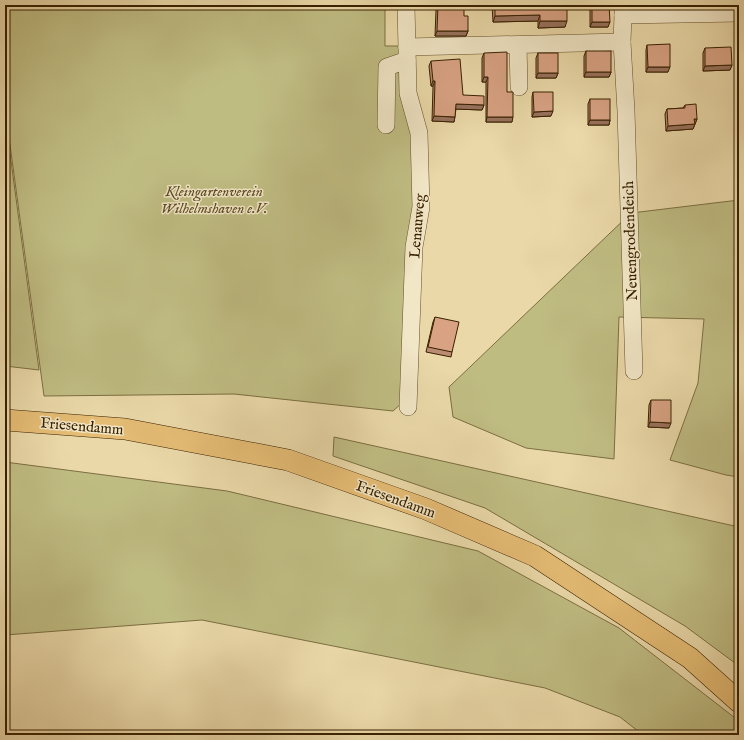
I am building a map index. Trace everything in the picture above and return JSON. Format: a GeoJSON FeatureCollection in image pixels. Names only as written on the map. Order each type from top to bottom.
{"type":"FeatureCollection","features":[{"type":"Feature","properties":{"kind":"main road","name":"Friesendamm"},"geometry":{"type":"LineString","coordinates":[[5,420],[125,429],[288,460],[426,508],[535,556],[690,658],[739,702]]}},
{"type":"Feature","properties":{"kind":"street","name":"Lenauweg"},"geometry":{"type":"LineString","coordinates":[[406,5],[408,93],[419,133],[421,207],[414,246],[408,407]]}},
{"type":"Feature","properties":{"kind":"street"},"geometry":{"type":"LineString","coordinates":[[623,10],[739,13]]}},
{"type":"Feature","properties":{"kind":"street","name":"Neuengrodendeich"},"geometry":{"type":"LineString","coordinates":[[623,10],[622,42],[626,111],[634,371]]}},
{"type":"Feature","properties":{"kind":"street"},"geometry":{"type":"LineString","coordinates":[[386,125],[387,67],[407,53],[518,45],[622,42]]}},
{"type":"Feature","properties":{"kind":"street"},"geometry":{"type":"LineString","coordinates":[[518,45],[520,87]]}},
{"type":"Feature","properties":{"kind":"green space","name":"Kleingartenverein Wilhelmshaven e.V."},"geometry":{"type":"Polygon","coordinates":[[[5,5],[385,5],[385,46],[398,46],[416,145],[403,402],[393,411],[234,394],[44,396],[5,108],[5,5]]]}},
{"type":"Feature","properties":{"kind":"green space"},"geometry":{"type":"Polygon","coordinates":[[[5,116],[39,370],[5,366],[5,116]]]}},
{"type":"Feature","properties":{"kind":"green space"},"geometry":{"type":"Polygon","coordinates":[[[739,200],[739,477],[670,460],[698,383],[704,319],[619,317],[614,459],[526,448],[453,417],[449,387],[631,213],[739,200]]]}},
{"type":"Feature","properties":{"kind":"green space"},"geometry":{"type":"Polygon","coordinates":[[[334,437],[739,527],[739,666],[685,626],[485,508],[333,456],[334,437]]]}},
{"type":"Feature","properties":{"kind":"green space"},"geometry":{"type":"Polygon","coordinates":[[[5,462],[227,491],[478,551],[619,628],[739,721],[739,735],[643,735],[620,717],[545,688],[202,620],[5,635],[5,462]]]}},
{"type":"Feature","properties":{"kind":"building"},"geometry":{"type":"Polygon","coordinates":[[[438,5],[464,6],[464,16],[468,16],[468,31],[437,31],[438,5]]]}},
{"type":"Feature","properties":{"kind":"building"},"geometry":{"type":"Polygon","coordinates":[[[495,5],[567,5],[567,21],[540,21],[540,15],[495,16],[495,5]]]}},
{"type":"Feature","properties":{"kind":"building"},"geometry":{"type":"Polygon","coordinates":[[[592,5],[609,5],[610,22],[592,22],[592,5]]]}},
{"type":"Feature","properties":{"kind":"building"},"geometry":{"type":"Polygon","coordinates":[[[670,44],[670,67],[648,67],[647,45],[670,44]]]}},
{"type":"Feature","properties":{"kind":"building"},"geometry":{"type":"Polygon","coordinates":[[[731,47],[732,65],[705,66],[705,48],[731,47]]]}},
{"type":"Feature","properties":{"kind":"building"},"geometry":{"type":"Polygon","coordinates":[[[586,51],[611,51],[611,72],[586,72],[586,51]]]}},
{"type":"Feature","properties":{"kind":"building"},"geometry":{"type":"Polygon","coordinates":[[[507,52],[507,92],[513,92],[513,117],[487,117],[488,77],[484,77],[484,53],[507,52]]]}},
{"type":"Feature","properties":{"kind":"building"},"geometry":{"type":"Polygon","coordinates":[[[538,53],[558,53],[558,73],[538,73],[538,53]]]}},
{"type":"Feature","properties":{"kind":"building"},"geometry":{"type":"Polygon","coordinates":[[[460,59],[463,95],[484,96],[484,105],[456,104],[455,117],[434,116],[435,81],[433,81],[431,61],[460,59]]]}},
{"type":"Feature","properties":{"kind":"building"},"geometry":{"type":"Polygon","coordinates":[[[533,92],[553,92],[553,111],[534,112],[533,92]]]}},
{"type":"Feature","properties":{"kind":"building"},"geometry":{"type":"Polygon","coordinates":[[[590,99],[610,99],[610,120],[590,120],[590,99]]]}},
{"type":"Feature","properties":{"kind":"building"},"geometry":{"type":"Polygon","coordinates":[[[696,104],[697,119],[694,119],[695,124],[668,126],[667,109],[685,108],[685,105],[696,104]]]}},
{"type":"Feature","properties":{"kind":"building"},"geometry":{"type":"Polygon","coordinates":[[[435,317],[459,322],[452,352],[428,347],[435,317]]]}},
{"type":"Feature","properties":{"kind":"building"},"geometry":{"type":"Polygon","coordinates":[[[651,400],[671,400],[671,423],[650,422],[651,400]]]}}]}
